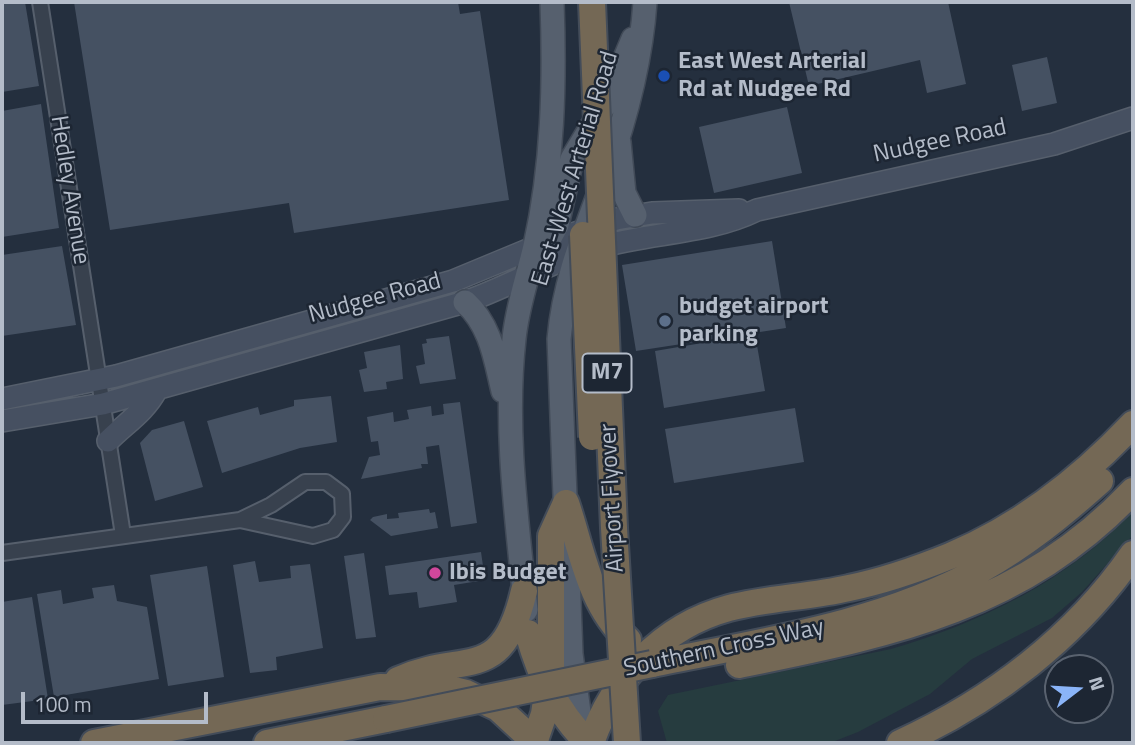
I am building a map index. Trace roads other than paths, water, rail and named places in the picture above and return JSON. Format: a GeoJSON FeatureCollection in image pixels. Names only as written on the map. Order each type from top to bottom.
{"type":"FeatureCollection","features":[{"type":"Feature","properties":{"kind":"highway","name":"Airport Flyover"},"geometry":{"type":"LineString","coordinates":[[574,2],[601,642],[609,743]]}},
{"type":"Feature","properties":{"kind":"highway","name":"Airport Flyover"},"geometry":{"type":"LineString","coordinates":[[592,2],[614,528],[627,743]]}},
{"type":"Feature","properties":{"kind":"highway"},"geometry":{"type":"LineString","coordinates":[[528,633],[541,693],[586,742],[611,697],[652,650],[683,627],[729,608],[852,588],[951,555],[984,540],[1042,504],[1100,459],[1133,424]]}},
{"type":"Feature","properties":{"kind":"highway","name":"Southern Cross Way"},"geometry":{"type":"LineString","coordinates":[[723,659],[907,603],[980,570],[1050,523],[1133,447]]}},
{"type":"Feature","properties":{"kind":"highway","name":"Southern Cross Way"},"geometry":{"type":"LineString","coordinates":[[267,743],[388,728],[723,659],[883,634],[973,604],[1049,562],[1116,510],[1133,491]]}},
{"type":"Feature","properties":{"kind":"highway"},"geometry":{"type":"LineString","coordinates":[[566,503],[589,578],[604,608],[630,641],[652,650]]}},
{"type":"Feature","properties":{"kind":"highway"},"geometry":{"type":"LineString","coordinates":[[536,742],[551,536],[566,503]]}},
{"type":"Feature","properties":{"kind":"highway"},"geometry":{"type":"LineString","coordinates":[[900,743],[962,711],[1030,664],[1098,598],[1133,554]]}},
{"type":"Feature","properties":{"kind":"highway"},"geometry":{"type":"LineString","coordinates":[[380,688],[417,671],[466,664],[492,654],[512,631],[524,591]]}},
{"type":"Feature","properties":{"kind":"highway"},"geometry":{"type":"LineString","coordinates":[[94,743],[380,688],[445,688],[466,693],[498,708],[536,742]]}},
{"type":"Feature","properties":{"kind":"highway","name":"Southern Cross Way"},"geometry":{"type":"LineString","coordinates":[[358,743],[388,728]]}},
{"type":"Feature","properties":{"kind":"main road","name":"East-West Arterial Road"},"geometry":{"type":"LineString","coordinates":[[542,244],[553,116],[552,2]]}},
{"type":"Feature","properties":{"kind":"main road","name":"East-West Arterial Road"},"geometry":{"type":"LineString","coordinates":[[586,742],[575,687],[559,339],[562,304],[575,255],[618,139],[636,75],[645,2]]}},
{"type":"Feature","properties":{"kind":"main road"},"geometry":{"type":"LineString","coordinates":[[526,276],[542,244],[556,225],[572,159],[608,99],[627,47],[644,26]]}},
{"type":"Feature","properties":{"kind":"main road","name":"Nudgee Road"},"geometry":{"type":"LineString","coordinates":[[2,399],[100,379],[453,281],[542,244],[635,215],[757,210],[1064,142],[1133,118]]}},
{"type":"Feature","properties":{"kind":"main road"},"geometry":{"type":"LineString","coordinates":[[618,139],[624,193],[635,215]]}},
{"type":"Feature","properties":{"kind":"main road","name":"Nudgee Road"},"geometry":{"type":"LineString","coordinates":[[2,422],[103,404],[157,389],[465,302],[575,255],[634,239],[735,221],[757,210]]}},
{"type":"Feature","properties":{"kind":"main road","name":"East-West Arterial Road"},"geometry":{"type":"LineString","coordinates":[[526,276],[514,336],[510,418],[528,633]]}},
{"type":"Feature","properties":{"kind":"main road"},"geometry":{"type":"LineString","coordinates":[[465,302],[480,317],[488,333],[510,418]]}},
{"type":"Feature","properties":{"kind":"main road"},"geometry":{"type":"LineString","coordinates":[[108,441],[129,420],[146,409],[157,389]]}},
{"type":"Feature","properties":{"kind":"street","name":"Hedley Avenue"},"geometry":{"type":"LineString","coordinates":[[40,2],[124,535]]}},
{"type":"Feature","properties":{"kind":"street"},"geometry":{"type":"LineString","coordinates":[[2,553],[240,520],[271,505],[305,482],[326,482],[341,494],[343,517],[333,530],[313,536],[240,520]]}},
{"type":"Feature","properties":{"kind":"place","name":"East West Arterial Rd at Nudgee Rd"},"geometry":{"type":"Point","coordinates":[664,76]}},
{"type":"Feature","properties":{"kind":"place","name":"budget airport parking"},"geometry":{"type":"Point","coordinates":[665,321]}},
{"type":"Feature","properties":{"kind":"place","name":"Ibis Budget"},"geometry":{"type":"Point","coordinates":[435,573]}}]}
